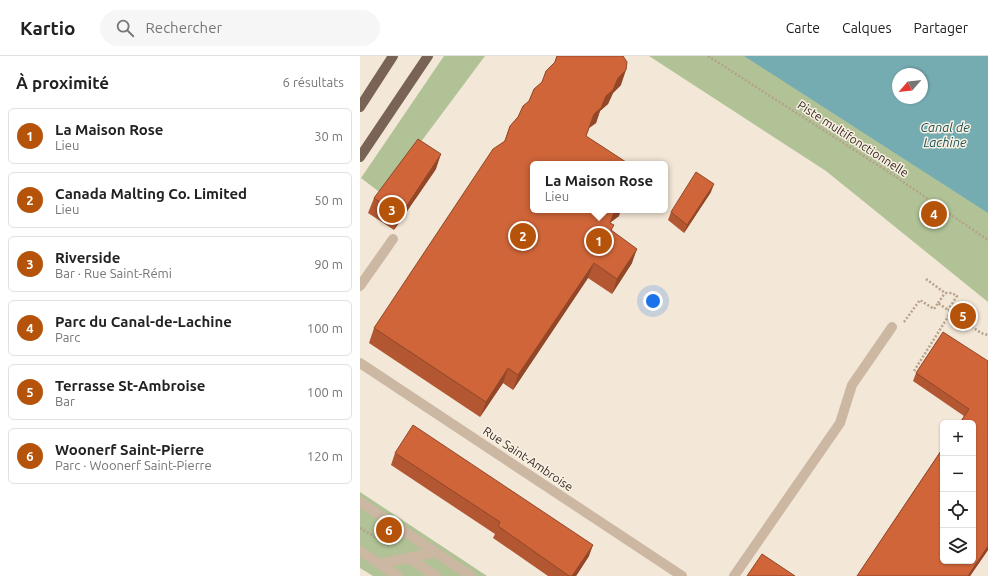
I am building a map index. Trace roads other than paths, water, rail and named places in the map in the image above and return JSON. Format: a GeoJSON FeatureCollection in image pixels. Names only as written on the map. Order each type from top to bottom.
{"type":"FeatureCollection","features":[{"type":"Feature","properties":{"kind":"main road"},"geometry":{"type":"LineString","coordinates":[[360,107],[393,56]]}},
{"type":"Feature","properties":{"kind":"main road"},"geometry":{"type":"LineString","coordinates":[[360,157],[428,56]]}},
{"type":"Feature","properties":{"kind":"street"},"geometry":{"type":"LineString","coordinates":[[360,286],[393,239]]}},
{"type":"Feature","properties":{"kind":"street"},"geometry":{"type":"LineString","coordinates":[[734,576],[840,422],[852,385],[892,328]]}},
{"type":"Feature","properties":{"kind":"street","name":"Rue Saint-Ambroise"},"geometry":{"type":"LineString","coordinates":[[360,363],[682,576]]}},
{"type":"Feature","properties":{"kind":"street"},"geometry":{"type":"LineString","coordinates":[[360,502],[471,576]]}},
{"type":"Feature","properties":{"kind":"street"},"geometry":{"type":"LineString","coordinates":[[360,551],[398,576]]}},
{"type":"Feature","properties":{"kind":"street"},"geometry":{"type":"LineString","coordinates":[[380,564],[435,552]]}},
{"type":"Feature","properties":{"kind":"street"},"geometry":{"type":"LineString","coordinates":[[409,558],[436,576]]}},
{"type":"Feature","properties":{"kind":"water","name":"Canal de Lachine"},"geometry":{"type":"Polygon","coordinates":[[[744,56],[988,56],[988,213],[744,56]]]}},
{"type":"Feature","properties":{"kind":"place","name":"Riverside"},"geometry":{"type":"Point","coordinates":[392,210]}},
{"type":"Feature","properties":{"kind":"place","name":"Parc du Canal-de-Lachine"},"geometry":{"type":"Point","coordinates":[934,214]}},
{"type":"Feature","properties":{"kind":"place","name":"Canada Malting Co. Limited"},"geometry":{"type":"Point","coordinates":[523,236]}},
{"type":"Feature","properties":{"kind":"place","name":"La Maison Rose"},"geometry":{"type":"Point","coordinates":[599,241]}},
{"type":"Feature","properties":{"kind":"place","name":"Terrasse St-Ambroise"},"geometry":{"type":"Point","coordinates":[963,316]}},
{"type":"Feature","properties":{"kind":"place","name":"Woonerf Saint-Pierre"},"geometry":{"type":"Point","coordinates":[389,530]}}]}
